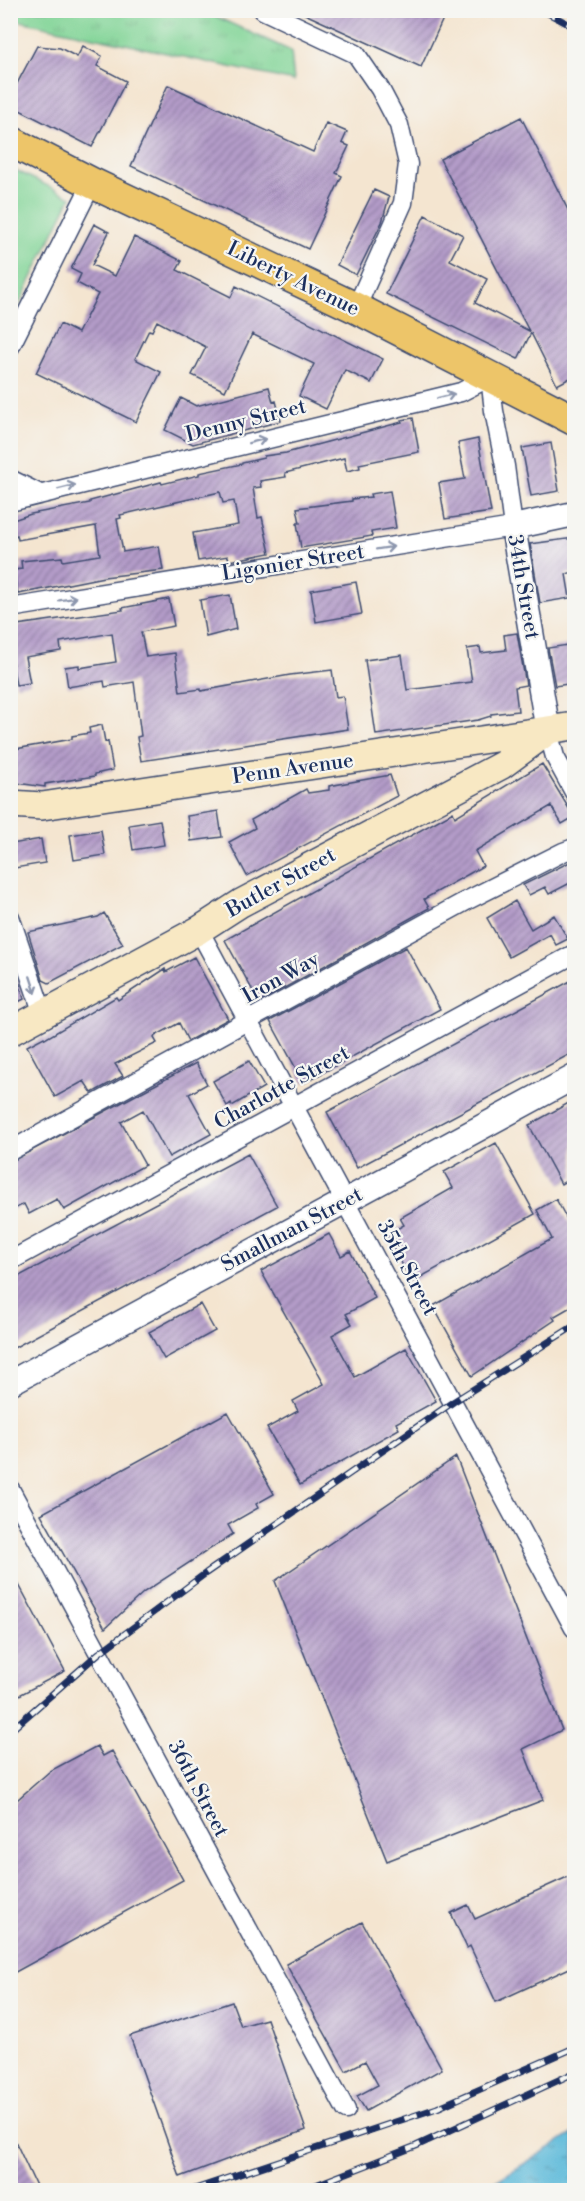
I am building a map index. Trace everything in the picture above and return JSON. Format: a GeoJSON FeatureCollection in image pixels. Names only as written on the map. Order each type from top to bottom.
{"type":"FeatureCollection","features":[{"type":"Feature","properties":{"kind":"main road","name":"Liberty Avenue"},"geometry":{"type":"LineString","coordinates":[[10,141],[92,183],[356,308],[574,420]]}},
{"type":"Feature","properties":{"kind":"main road","name":"Penn Avenue"},"geometry":{"type":"LineString","coordinates":[[10,804],[42,806],[429,749],[489,738],[548,732],[574,726]]}},
{"type":"Feature","properties":{"kind":"main road","name":"Butler Street"},"geometry":{"type":"LineString","coordinates":[[10,1032],[199,930],[241,903],[502,765],[548,732]]}},
{"type":"Feature","properties":{"kind":"street"},"geometry":{"type":"LineString","coordinates":[[263,10],[356,54],[380,89],[399,125],[408,164],[403,203],[356,308]]}},
{"type":"Feature","properties":{"kind":"street"},"geometry":{"type":"LineString","coordinates":[[10,347],[92,183]]}},
{"type":"Feature","properties":{"kind":"street","name":"Denny Street"},"geometry":{"type":"LineString","coordinates":[[10,502],[461,392],[490,378]]}},
{"type":"Feature","properties":{"kind":"street","name":"34th Street"},"geometry":{"type":"LineString","coordinates":[[490,378],[548,732],[555,757],[574,792]]}},
{"type":"Feature","properties":{"kind":"street"},"geometry":{"type":"LineString","coordinates":[[10,479],[40,494]]}},
{"type":"Feature","properties":{"kind":"street","name":"Ligonier Street"},"geometry":{"type":"LineString","coordinates":[[10,608],[513,527],[574,514]]}},
{"type":"Feature","properties":{"kind":"street","name":"Iron Way"},"geometry":{"type":"LineString","coordinates":[[10,1151],[466,901],[574,848]]}},
{"type":"Feature","properties":{"kind":"street"},"geometry":{"type":"LineString","coordinates":[[10,916],[43,1014]]}},
{"type":"Feature","properties":{"kind":"street","name":"35th Street"},"geometry":{"type":"LineString","coordinates":[[199,930],[574,1628]]}},
{"type":"Feature","properties":{"kind":"street","name":"Charlotte Street"},"geometry":{"type":"LineString","coordinates":[[10,1261],[574,954]]}},
{"type":"Feature","properties":{"kind":"street","name":"Smallman Street"},"geometry":{"type":"LineString","coordinates":[[10,1383],[574,1077]]}},
{"type":"Feature","properties":{"kind":"street","name":"36th Street"},"geometry":{"type":"LineString","coordinates":[[10,1489],[346,2110]]}},
{"type":"Feature","properties":{"kind":"green space"},"geometry":{"type":"Polygon","coordinates":[[[11,10],[204,11],[291,51],[294,81],[11,19],[11,10]]]}},
{"type":"Feature","properties":{"kind":"green space"},"geometry":{"type":"Polygon","coordinates":[[[11,168],[71,197],[11,321],[11,168]]]}},
{"type":"Feature","properties":{"kind":"water"},"geometry":{"type":"Polygon","coordinates":[[[574,2133],[574,2190],[476,2190],[488,2186],[574,2133]]]}},
{"type":"Feature","properties":{"kind":"building"},"geometry":{"type":"Polygon","coordinates":[[[296,10],[447,10],[421,67],[296,10]]]}},
{"type":"Feature","properties":{"kind":"building"},"geometry":{"type":"Polygon","coordinates":[[[37,46],[60,48],[77,57],[83,46],[102,56],[97,66],[126,81],[92,147],[10,105],[10,97],[37,46]]]}},
{"type":"Feature","properties":{"kind":"building"},"geometry":{"type":"Polygon","coordinates":[[[168,85],[313,152],[326,123],[347,132],[342,143],[349,146],[336,173],[342,176],[308,249],[131,166],[168,85]]]}},
{"type":"Feature","properties":{"kind":"building"},"geometry":{"type":"Polygon","coordinates":[[[521,117],[574,222],[574,376],[557,385],[531,333],[518,359],[386,294],[425,215],[463,235],[450,260],[487,279],[475,303],[529,331],[440,159],[521,117]]]}},
{"type":"Feature","properties":{"kind":"building"},"geometry":{"type":"Polygon","coordinates":[[[374,190],[389,197],[382,222],[356,275],[337,265],[374,190]]]}},
{"type":"Feature","properties":{"kind":"building"},"geometry":{"type":"Polygon","coordinates":[[[94,224],[109,232],[92,265],[115,276],[134,237],[182,261],[177,270],[231,297],[236,286],[383,359],[371,383],[345,370],[326,409],[299,396],[314,364],[252,334],[225,391],[192,375],[206,347],[157,321],[152,331],[149,330],[135,359],[161,372],[136,422],[36,373],[60,324],[78,333],[98,294],[77,283],[81,274],[71,269],[94,224]]]}},
{"type":"Feature","properties":{"kind":"building"},"geometry":{"type":"Polygon","coordinates":[[[269,387],[273,402],[276,401],[281,421],[193,444],[165,430],[181,398],[196,406],[269,387]]]}},
{"type":"Feature","properties":{"kind":"building"},"geometry":{"type":"Polygon","coordinates":[[[413,418],[419,452],[359,464],[360,468],[347,471],[344,458],[285,473],[286,477],[260,481],[261,487],[253,488],[258,518],[262,517],[270,553],[229,561],[228,556],[198,561],[193,533],[238,525],[234,501],[223,503],[220,492],[120,515],[121,518],[117,519],[123,552],[159,546],[163,570],[104,577],[18,594],[14,570],[22,569],[21,561],[62,557],[63,561],[100,555],[96,526],[18,540],[17,535],[10,537],[10,521],[31,514],[90,503],[90,501],[161,482],[162,484],[242,464],[264,458],[264,456],[286,453],[413,418]]]}},
{"type":"Feature","properties":{"kind":"building"},"geometry":{"type":"Polygon","coordinates":[[[478,439],[491,512],[445,519],[439,483],[465,479],[458,443],[478,439]]]}},
{"type":"Feature","properties":{"kind":"building"},"geometry":{"type":"Polygon","coordinates":[[[551,443],[559,491],[531,496],[522,448],[551,443]]]}},
{"type":"Feature","properties":{"kind":"building"},"geometry":{"type":"Polygon","coordinates":[[[390,491],[396,528],[371,532],[372,536],[301,548],[297,508],[352,501],[352,499],[371,497],[370,494],[390,491]]]}},
{"type":"Feature","properties":{"kind":"building"},"geometry":{"type":"Polygon","coordinates":[[[574,538],[574,572],[566,574],[570,598],[540,603],[530,544],[574,538]]]}},
{"type":"Feature","properties":{"kind":"building"},"geometry":{"type":"Polygon","coordinates":[[[356,582],[362,614],[316,622],[311,590],[356,582]]]}},
{"type":"Feature","properties":{"kind":"building"},"geometry":{"type":"Polygon","coordinates":[[[230,595],[236,629],[206,637],[200,600],[230,595]]]}},
{"type":"Feature","properties":{"kind":"building"},"geometry":{"type":"Polygon","coordinates":[[[169,599],[174,626],[141,632],[146,657],[175,653],[180,692],[201,689],[201,691],[332,670],[336,697],[343,696],[348,729],[141,761],[137,737],[141,736],[134,682],[105,687],[104,681],[68,687],[65,667],[79,665],[79,668],[116,662],[112,633],[60,642],[61,651],[25,657],[30,683],[16,685],[10,648],[10,626],[123,610],[122,608],[169,599]]]}},
{"type":"Feature","properties":{"kind":"building"},"geometry":{"type":"Polygon","coordinates":[[[517,633],[526,685],[515,687],[518,711],[491,714],[491,716],[478,720],[376,735],[365,660],[402,655],[407,690],[472,682],[467,649],[480,647],[481,653],[506,650],[504,635],[517,633]]]}},
{"type":"Feature","properties":{"kind":"building"},"geometry":{"type":"Polygon","coordinates":[[[574,644],[574,683],[555,686],[548,648],[574,644]]]}},
{"type":"Feature","properties":{"kind":"building"},"geometry":{"type":"Polygon","coordinates":[[[102,725],[105,742],[108,741],[113,770],[95,774],[95,776],[45,784],[45,787],[10,782],[10,750],[72,739],[72,736],[90,733],[89,728],[102,725]]]}},
{"type":"Feature","properties":{"kind":"building"},"geometry":{"type":"Polygon","coordinates":[[[542,764],[574,817],[562,824],[551,806],[475,851],[483,866],[424,899],[429,908],[259,1002],[225,940],[453,812],[455,817],[542,764]]]}},
{"type":"Feature","properties":{"kind":"building"},"geometry":{"type":"Polygon","coordinates":[[[390,775],[397,796],[247,876],[229,842],[255,828],[251,820],[306,789],[308,793],[329,790],[329,786],[390,775]]]}},
{"type":"Feature","properties":{"kind":"building"},"geometry":{"type":"Polygon","coordinates":[[[218,811],[222,837],[191,841],[187,816],[218,811]]]}},
{"type":"Feature","properties":{"kind":"building"},"geometry":{"type":"Polygon","coordinates":[[[160,820],[164,845],[133,850],[129,825],[160,820]]]}},
{"type":"Feature","properties":{"kind":"building"},"geometry":{"type":"Polygon","coordinates":[[[101,830],[105,855],[74,860],[70,835],[101,830]]]}},
{"type":"Feature","properties":{"kind":"building"},"geometry":{"type":"Polygon","coordinates":[[[41,839],[45,863],[15,868],[11,844],[41,839]]]}},
{"type":"Feature","properties":{"kind":"building"},"geometry":{"type":"Polygon","coordinates":[[[574,860],[574,881],[549,894],[545,887],[529,895],[523,885],[574,860]]]}},
{"type":"Feature","properties":{"kind":"building"},"geometry":{"type":"Polygon","coordinates":[[[515,901],[531,929],[554,915],[568,939],[556,945],[550,934],[509,957],[487,918],[515,901]]]}},
{"type":"Feature","properties":{"kind":"building"},"geometry":{"type":"Polygon","coordinates":[[[104,913],[123,944],[49,983],[43,980],[28,932],[98,917],[104,913]]]}},
{"type":"Feature","properties":{"kind":"building"},"geometry":{"type":"Polygon","coordinates":[[[406,947],[440,1009],[304,1083],[270,1021],[406,947]]]}},
{"type":"Feature","properties":{"kind":"building"},"geometry":{"type":"Polygon","coordinates":[[[11,955],[24,999],[10,1006],[12,964],[11,955]]]}},
{"type":"Feature","properties":{"kind":"building"},"geometry":{"type":"Polygon","coordinates":[[[194,957],[228,1019],[188,1041],[179,1023],[155,1036],[157,1043],[115,1064],[123,1076],[92,1093],[84,1081],[55,1097],[27,1046],[44,1037],[45,1039],[116,997],[118,1000],[165,969],[166,972],[194,957]]]}},
{"type":"Feature","properties":{"kind":"building"},"geometry":{"type":"Polygon","coordinates":[[[574,979],[574,1052],[357,1168],[327,1112],[574,979]]]}},
{"type":"Feature","properties":{"kind":"building"},"geometry":{"type":"Polygon","coordinates":[[[249,1061],[264,1087],[232,1106],[231,1103],[227,1106],[213,1081],[249,1061]]]}},
{"type":"Feature","properties":{"kind":"building"},"geometry":{"type":"Polygon","coordinates":[[[196,1063],[207,1084],[189,1094],[211,1134],[169,1157],[143,1110],[121,1122],[145,1165],[64,1210],[57,1199],[29,1214],[24,1204],[10,1211],[10,1162],[196,1063]]]}},
{"type":"Feature","properties":{"kind":"building"},"geometry":{"type":"Polygon","coordinates":[[[574,1100],[574,1176],[561,1184],[529,1125],[574,1100]]]}},
{"type":"Feature","properties":{"kind":"building"},"geometry":{"type":"Polygon","coordinates":[[[496,1143],[535,1214],[412,1282],[386,1235],[404,1225],[400,1218],[453,1188],[444,1172],[496,1143]]]}},
{"type":"Feature","properties":{"kind":"building"},"geometry":{"type":"Polygon","coordinates":[[[248,1154],[277,1206],[10,1350],[10,1281],[248,1154]]]}},
{"type":"Feature","properties":{"kind":"building"},"geometry":{"type":"Polygon","coordinates":[[[556,1199],[574,1232],[574,1305],[553,1317],[555,1320],[472,1376],[433,1306],[552,1239],[537,1210],[556,1199]]]}},
{"type":"Feature","properties":{"kind":"building"},"geometry":{"type":"Polygon","coordinates":[[[329,1234],[341,1256],[350,1251],[375,1298],[346,1314],[352,1324],[332,1335],[355,1377],[406,1348],[436,1401],[396,1423],[399,1429],[300,1485],[267,1428],[298,1411],[293,1401],[324,1384],[261,1271],[329,1234]]]}},
{"type":"Feature","properties":{"kind":"building"},"geometry":{"type":"Polygon","coordinates":[[[200,1304],[215,1331],[164,1359],[149,1332],[200,1304]]]}},
{"type":"Feature","properties":{"kind":"building"},"geometry":{"type":"Polygon","coordinates":[[[228,1412],[274,1494],[256,1504],[258,1508],[228,1525],[233,1534],[144,1592],[105,1628],[41,1514],[228,1412]]]}},
{"type":"Feature","properties":{"kind":"building"},"geometry":{"type":"Polygon","coordinates":[[[456,1457],[562,1730],[523,1749],[543,1800],[387,1861],[275,1581],[456,1457]]]}},
{"type":"Feature","properties":{"kind":"building"},"geometry":{"type":"Polygon","coordinates":[[[10,1568],[65,1671],[10,1700],[10,1568]]]}},
{"type":"Feature","properties":{"kind":"building"},"geometry":{"type":"Polygon","coordinates":[[[97,1746],[103,1756],[112,1751],[183,1880],[10,1975],[10,1806],[50,1771],[97,1746]]]}},
{"type":"Feature","properties":{"kind":"building"},"geometry":{"type":"Polygon","coordinates":[[[574,1874],[574,1966],[496,2002],[470,1946],[467,1948],[451,1913],[468,1905],[475,1919],[574,1874]]]}},
{"type":"Feature","properties":{"kind":"building"},"geometry":{"type":"Polygon","coordinates":[[[362,1922],[442,2069],[366,2111],[357,2096],[378,2085],[365,2061],[346,2071],[286,1964],[362,1922]]]}},
{"type":"Feature","properties":{"kind":"building"},"geometry":{"type":"Polygon","coordinates":[[[232,2002],[241,2026],[267,2019],[306,2130],[180,2177],[130,2036],[232,2002]]]}},
{"type":"Feature","properties":{"kind":"building"},"geometry":{"type":"Polygon","coordinates":[[[10,2130],[38,2190],[10,2190],[10,2130]]]}},
{"type":"Feature","properties":{"kind":"railway"},"geometry":{"type":"LineString","coordinates":[[542,10],[574,27]]}},
{"type":"Feature","properties":{"kind":"railway"},"geometry":{"type":"LineString","coordinates":[[10,1731],[99,1653],[206,1573],[453,1402],[574,1326]]}},
{"type":"Feature","properties":{"kind":"railway"},"geometry":{"type":"LineString","coordinates":[[192,2190],[437,2108],[574,2048]]}},
{"type":"Feature","properties":{"kind":"railway"},"geometry":{"type":"LineString","coordinates":[[303,2190],[416,2146],[574,2073]]}}]}
